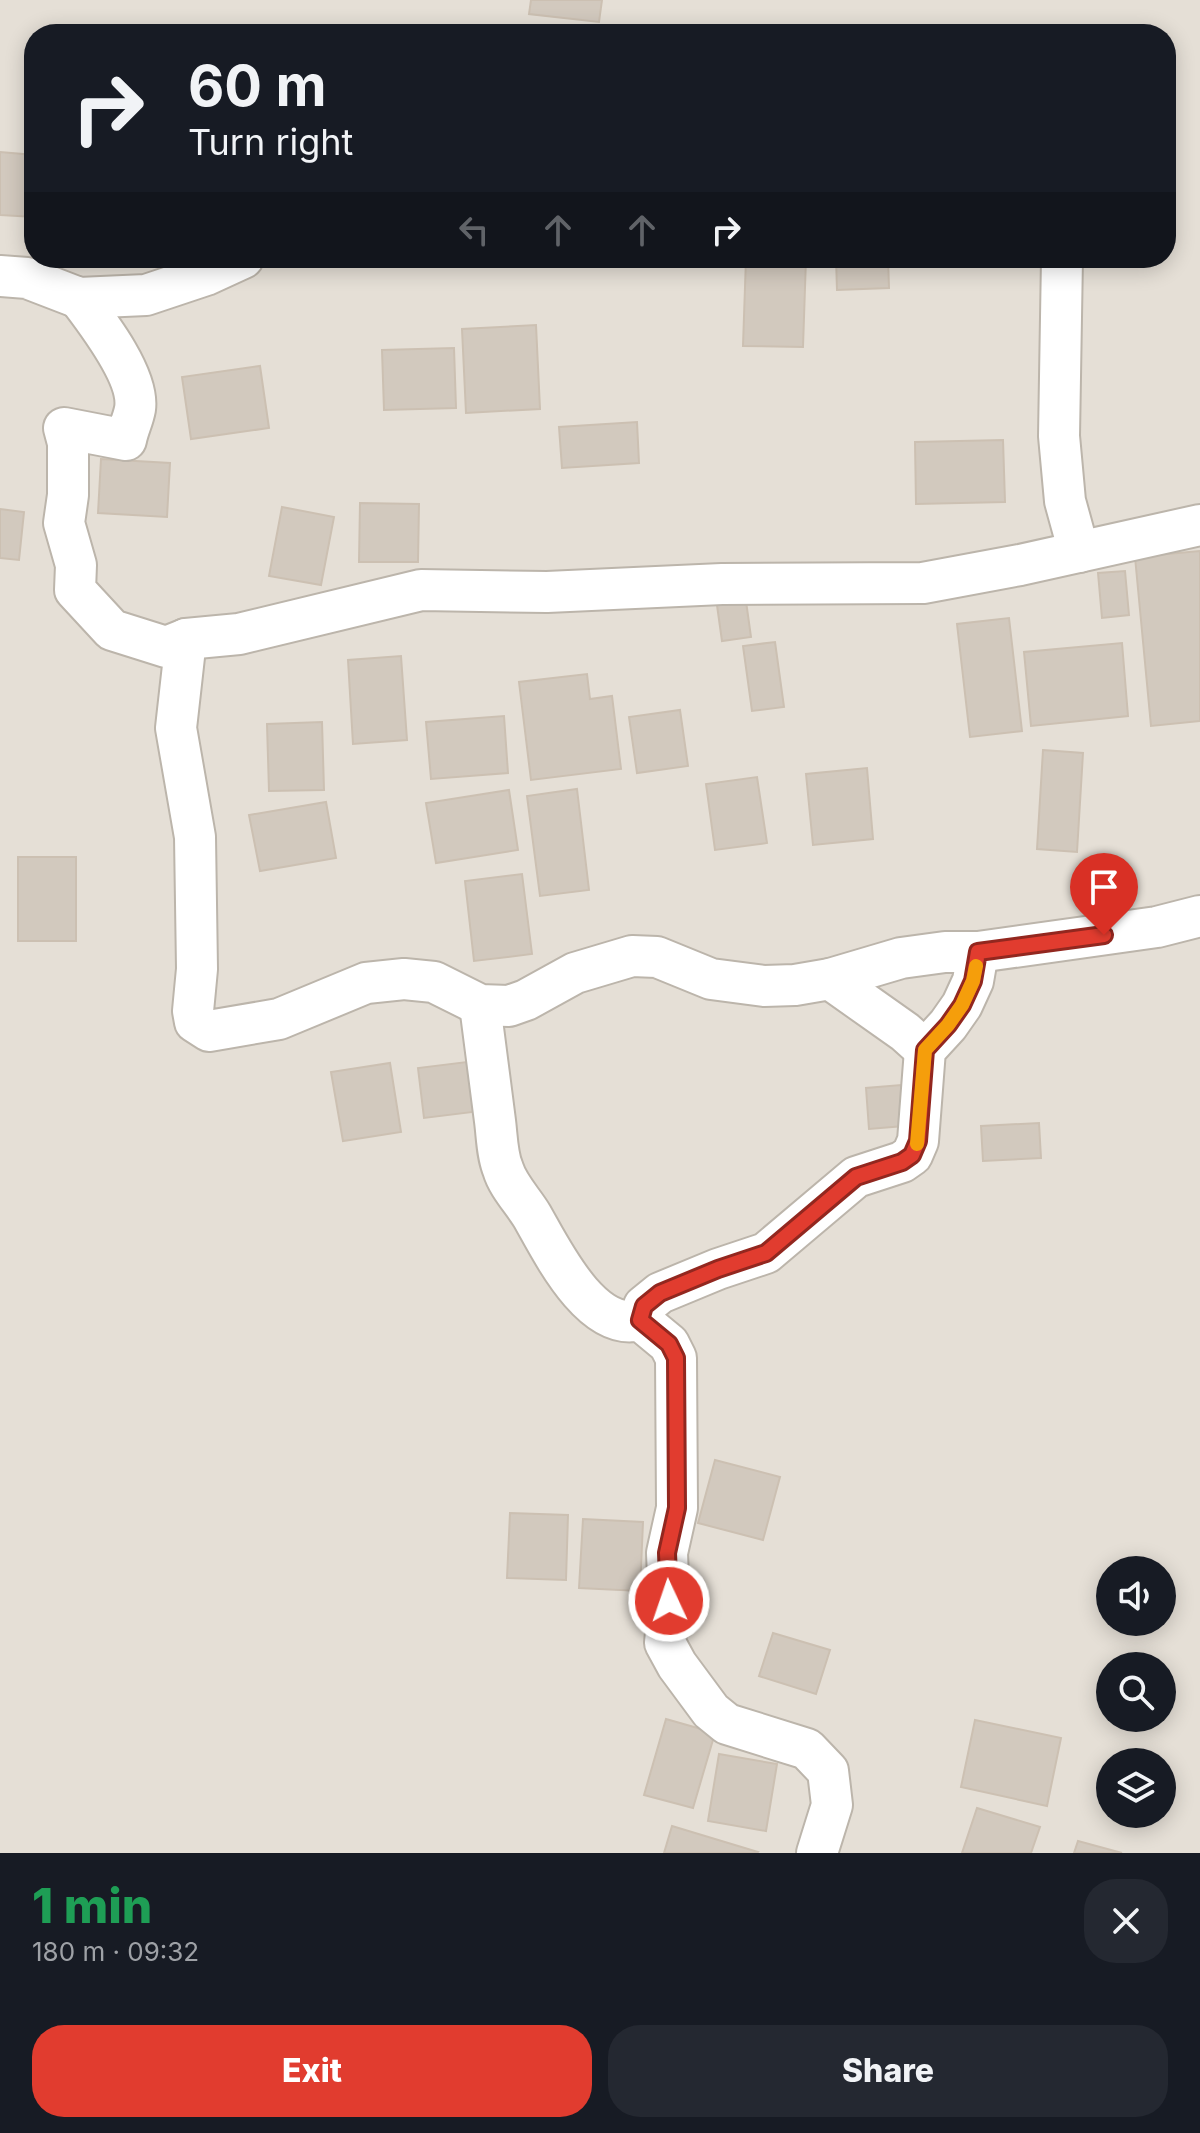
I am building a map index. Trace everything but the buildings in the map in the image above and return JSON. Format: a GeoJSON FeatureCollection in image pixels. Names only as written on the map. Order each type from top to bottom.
{"type":"FeatureCollection","features":[{"type":"Feature","properties":{"kind":"street"},"geometry":{"type":"LineString","coordinates":[[0,276],[27,278],[79,298],[146,295],[221,268]]}},
{"type":"Feature","properties":{"kind":"street"},"geometry":{"type":"LineString","coordinates":[[1062,268],[1059,436],[1065,501],[1079,552]]}},
{"type":"Feature","properties":{"kind":"street"},"geometry":{"type":"LineString","coordinates":[[79,298],[104,331],[125,368],[135,397],[135,410],[126,440],[64,428],[68,443],[68,495],[64,523],[76,565],[75,590],[112,630],[166,647],[186,639],[239,634],[421,590],[547,592],[722,584],[923,583],[1200,525]]}},
{"type":"Feature","properties":{"kind":"street"},"geometry":{"type":"LineString","coordinates":[[186,639],[176,728],[195,837],[195,1022],[209,1031],[279,1019],[366,983],[404,979],[434,982],[480,1005],[509,1006],[575,973],[632,956],[657,957],[711,979],[741,984],[795,985],[830,979],[901,958],[945,952],[978,952],[1157,927],[1200,916]]}},
{"type":"Feature","properties":{"kind":"street"},"geometry":{"type":"LineString","coordinates":[[640,1320],[644,1306],[660,1293],[766,1253],[856,1177],[902,1162],[912,1155],[918,1141],[925,1050],[962,1005],[973,981],[978,952]]}},
{"type":"Feature","properties":{"kind":"street"},"geometry":{"type":"LineString","coordinates":[[830,979],[905,1032],[925,1050]]}},
{"type":"Feature","properties":{"kind":"street"},"geometry":{"type":"LineString","coordinates":[[480,1005],[503,1170],[572,1283],[613,1317],[640,1320],[669,1344],[676,1358],[677,1508],[667,1553],[669,1601],[665,1643],[711,1711],[727,1724],[807,1749],[828,1771],[832,1805],[817,1853]]}},
{"type":"Feature","properties":{"kind":"shaded area"},"geometry":{"type":"Polygon","coordinates":[[[0,0],[1200,0],[1200,1853],[0,1853],[0,0]]]}},
{"type":"Feature","properties":{"kind":"slow traffic"},"geometry":{"type":"LineString","coordinates":[[917,1144],[925,1050],[962,1005],[976,966]]}},
{"type":"Feature","properties":{"kind":"route"},"geometry":{"type":"LineString","coordinates":[[669,1601],[667,1553],[677,1508],[676,1358],[669,1344],[640,1320],[644,1306],[660,1293],[766,1253],[856,1177],[902,1162],[912,1155],[918,1141],[925,1050],[962,1005],[973,981],[978,952],[1104,935]]}}]}
